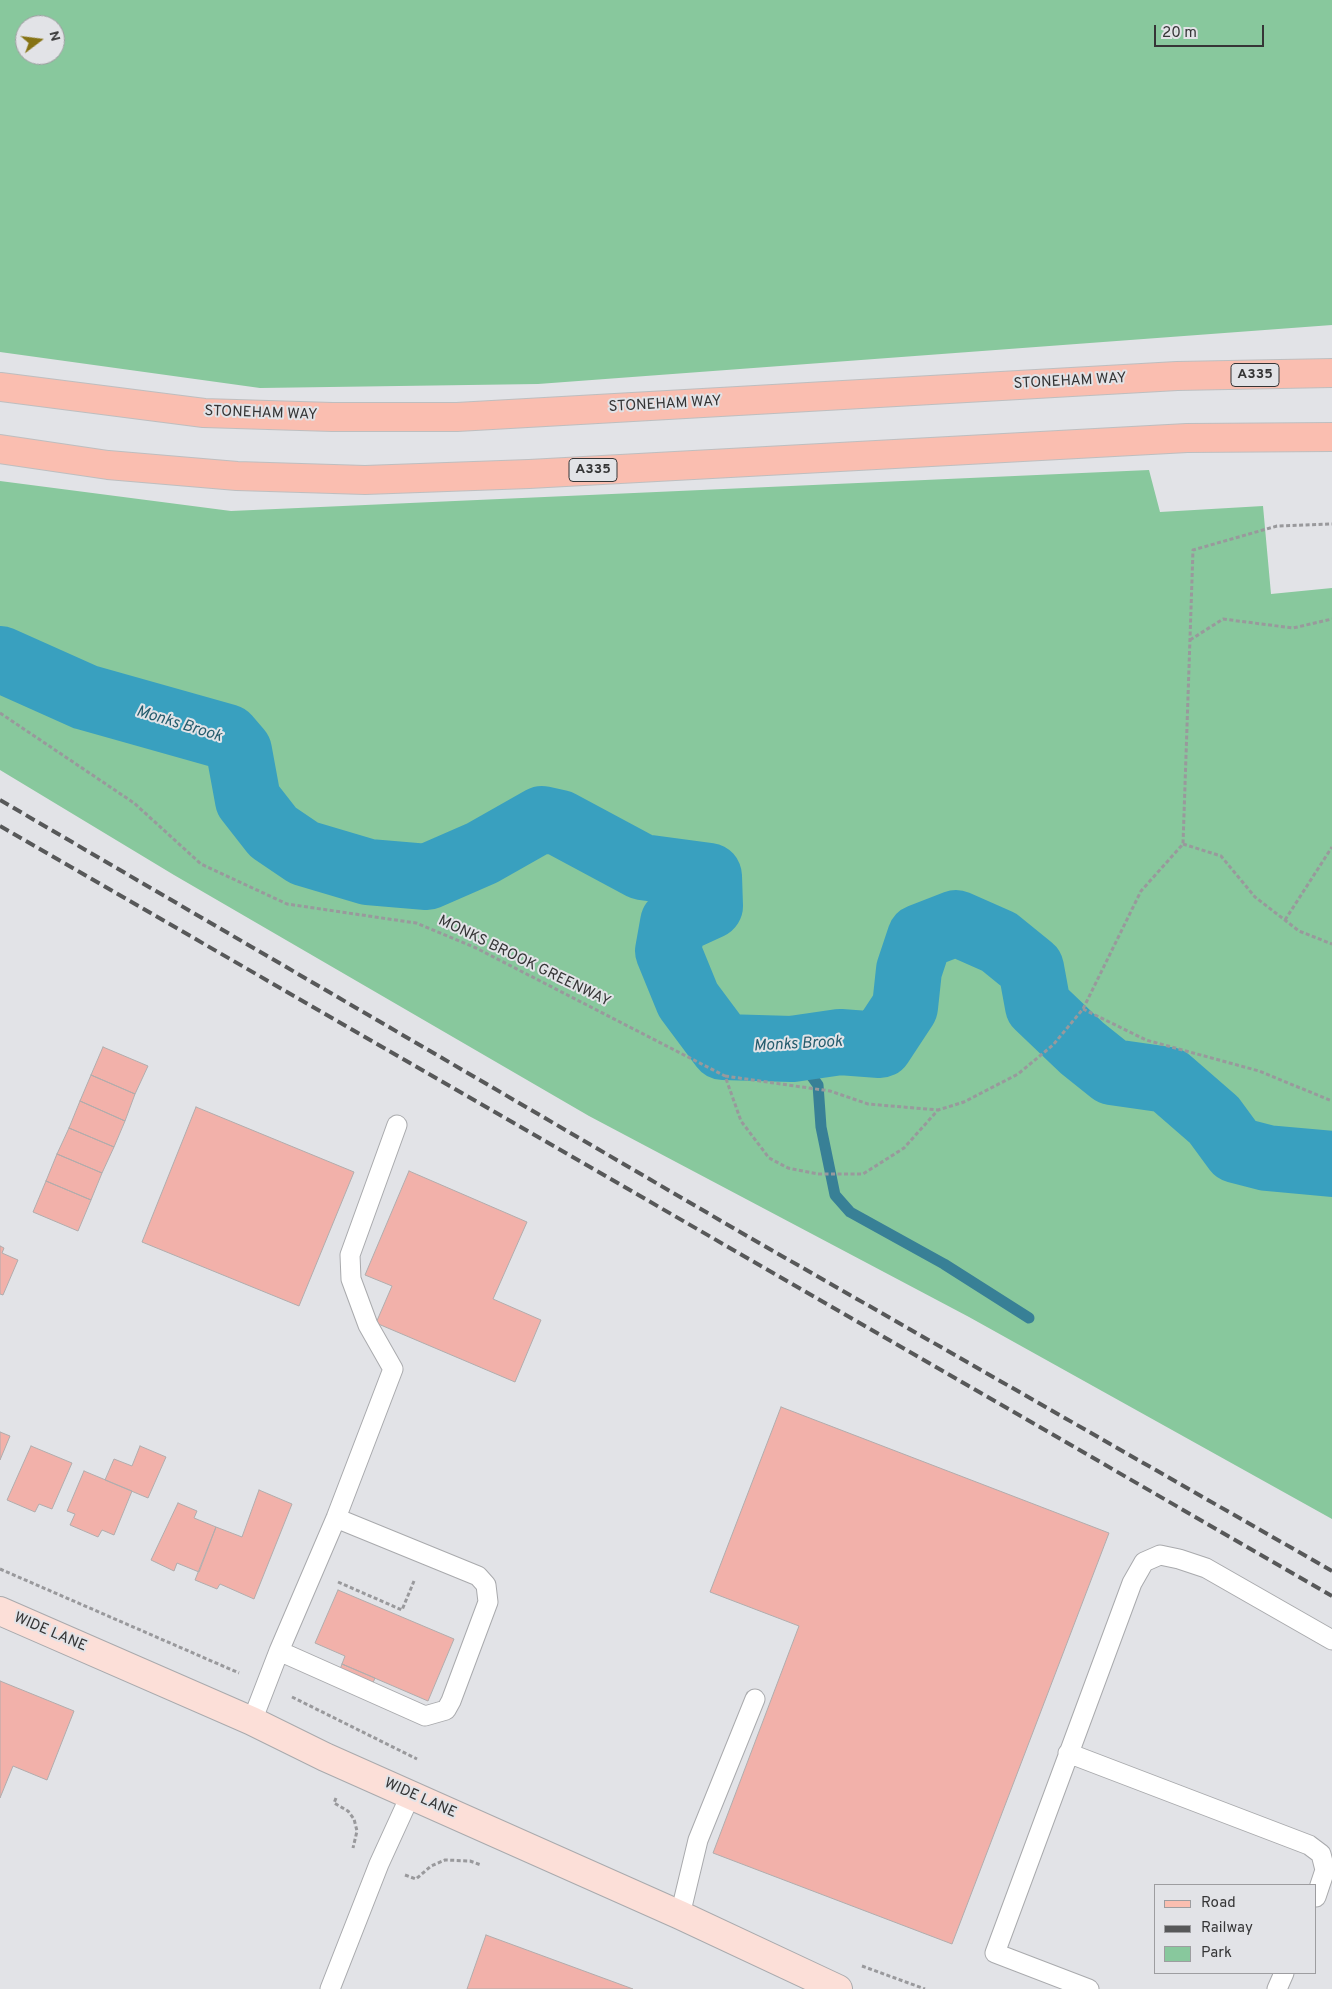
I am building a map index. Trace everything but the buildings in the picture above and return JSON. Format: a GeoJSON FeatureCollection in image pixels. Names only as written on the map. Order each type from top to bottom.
{"type":"FeatureCollection","features":[{"type":"Feature","properties":{"kind":"main road","name":"STONEHAM WAY"},"geometry":{"type":"LineString","coordinates":[[0,387],[204,413],[332,417],[456,416],[1177,376],[1332,373]]}},
{"type":"Feature","properties":{"kind":"main road","name":"A335"},"geometry":{"type":"LineString","coordinates":[[0,448],[108,465],[207,474],[365,480],[529,474],[1187,438],[1332,437]]}},
{"type":"Feature","properties":{"kind":"street","name":"WIDE LANE"},"geometry":{"type":"LineString","coordinates":[[0,1611],[252,1721],[324,1757],[680,1915],[838,1989]]}},
{"type":"Feature","properties":{"kind":"lane"},"geometry":{"type":"LineString","coordinates":[[252,1721],[279,1651],[336,1518],[393,1369],[368,1325],[352,1279],[350,1255],[397,1125]]}},
{"type":"Feature","properties":{"kind":"lane"},"geometry":{"type":"LineString","coordinates":[[279,1651],[425,1716],[446,1710],[488,1602],[486,1585],[478,1576],[336,1518]]}},
{"type":"Feature","properties":{"kind":"lane"},"geometry":{"type":"LineString","coordinates":[[1088,1989],[996,1952],[1132,1583],[1144,1562],[1160,1555],[1206,1568],[1332,1640]]}},
{"type":"Feature","properties":{"kind":"lane"},"geometry":{"type":"LineString","coordinates":[[680,1915],[698,1840],[755,1700]]}},
{"type":"Feature","properties":{"kind":"lane"},"geometry":{"type":"LineString","coordinates":[[1068,1753],[1309,1845],[1321,1854],[1325,1870],[1317,1894]]}},
{"type":"Feature","properties":{"kind":"lane"},"geometry":{"type":"LineString","coordinates":[[330,1989],[379,1864],[411,1794]]}},
{"type":"Feature","properties":{"kind":"lane"},"geometry":{"type":"LineString","coordinates":[[1277,1989],[1284,1974]]}},
{"type":"Feature","properties":{"kind":"path"},"geometry":{"type":"LineString","coordinates":[[1332,524],[1277,526],[1193,550],[1183,844],[1141,891],[1083,1009],[1146,1040],[1260,1072],[1332,1101]]}},
{"type":"Feature","properties":{"kind":"path"},"geometry":{"type":"LineString","coordinates":[[1190,640],[1223,619],[1293,628],[1332,619]]}},
{"type":"Feature","properties":{"kind":"path","name":"MONKS BROOK GREENWAY"},"geometry":{"type":"LineString","coordinates":[[0,713],[134,803],[201,864],[287,904],[416,923],[476,948],[725,1076],[810,1090],[830,1091],[868,1104],[938,1110],[964,1102],[1018,1074],[1053,1045],[1083,1009]]}},
{"type":"Feature","properties":{"kind":"path"},"geometry":{"type":"LineString","coordinates":[[1183,844],[1221,856],[1255,897],[1299,931],[1332,944]]}},
{"type":"Feature","properties":{"kind":"path"},"geometry":{"type":"LineString","coordinates":[[1285,920],[1332,847]]}},
{"type":"Feature","properties":{"kind":"path"},"geometry":{"type":"LineString","coordinates":[[725,1076],[741,1121],[769,1158],[788,1168],[818,1174],[863,1174],[904,1148],[938,1110]]}},
{"type":"Feature","properties":{"kind":"path"},"geometry":{"type":"LineString","coordinates":[[333,1580],[402,1610],[426,1554]]}},
{"type":"Feature","properties":{"kind":"path"},"geometry":{"type":"LineString","coordinates":[[0,1569],[239,1672]]}},
{"type":"Feature","properties":{"kind":"path"},"geometry":{"type":"LineString","coordinates":[[298,1700],[312,1666]]}},
{"type":"Feature","properties":{"kind":"path"},"geometry":{"type":"LineString","coordinates":[[336,1797],[334,1803],[348,1811],[354,1819],[357,1831],[351,1854]]}},
{"type":"Feature","properties":{"kind":"path"},"geometry":{"type":"LineString","coordinates":[[408,1876],[416,1879],[431,1866],[445,1860],[470,1861],[486,1867]]}},
{"type":"Feature","properties":{"kind":"green space"},"geometry":{"type":"Polygon","coordinates":[[[0,0],[1332,0],[1332,325],[538,384],[260,388],[0,352],[0,0]]]}},
{"type":"Feature","properties":{"kind":"green space"},"geometry":{"type":"Polygon","coordinates":[[[1149,470],[1160,512],[1263,506],[1271,594],[1332,588],[1332,1519],[969,1317],[589,1116],[174,875],[0,770],[0,481],[231,511],[1149,470]]]}},
{"type":"Feature","properties":{"kind":"waterway","name":"Monks Brook"},"geometry":{"type":"LineString","coordinates":[[0,659],[85,697],[227,737],[239,751],[248,800],[273,832],[304,853],[368,872],[427,877],[482,853],[542,819],[560,823],[642,867],[709,876],[710,906],[673,923],[668,951],[688,1000],[723,1047],[792,1049],[840,1042],[880,1045],[905,1007],[909,970],[920,937],[956,923],[999,942],[1031,968],[1038,1006],[1082,1048],[1112,1072],[1168,1080],[1214,1120],[1236,1150],[1267,1158],[1332,1164]]}},
{"type":"Feature","properties":{"kind":"waterway"},"geometry":{"type":"LineString","coordinates":[[792,1049],[818,1085],[821,1127],[835,1195],[850,1212],[944,1264],[1029,1318]]}},
{"type":"Feature","properties":{"kind":"railway"},"geometry":{"type":"LineString","coordinates":[[0,800],[747,1236],[1332,1571]]}},
{"type":"Feature","properties":{"kind":"railway"},"geometry":{"type":"LineString","coordinates":[[0,826],[1332,1596]]}}]}
